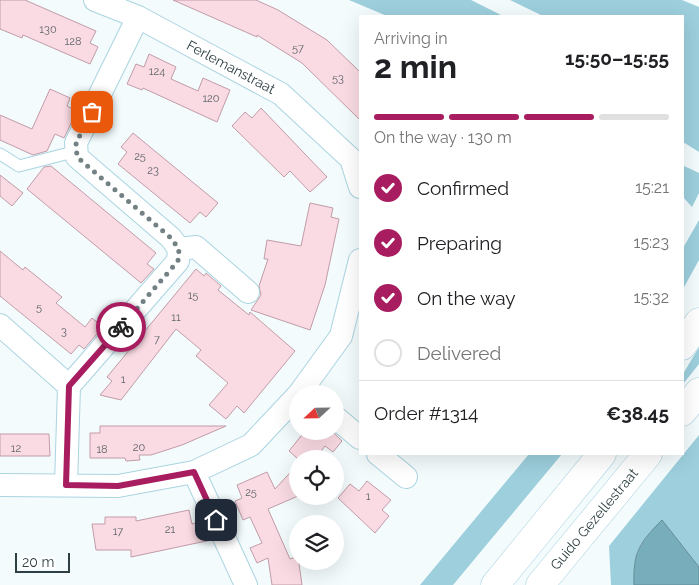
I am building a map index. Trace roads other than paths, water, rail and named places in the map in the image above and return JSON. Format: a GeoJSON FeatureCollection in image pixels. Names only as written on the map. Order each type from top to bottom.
{"type":"FeatureCollection","features":[{"type":"Feature","properties":{"kind":"main road"},"geometry":{"type":"LineString","coordinates":[[684,343],[699,322]]}},
{"type":"Feature","properties":{"kind":"main road"},"geometry":{"type":"LineString","coordinates":[[684,410],[699,392]]}},
{"type":"Feature","properties":{"kind":"main road"},"geometry":{"type":"LineString","coordinates":[[495,585],[601,455]]}},
{"type":"Feature","properties":{"kind":"main road","name":"Guido Gezellestraat"},"geometry":{"type":"LineString","coordinates":[[540,585],[647,455]]}},
{"type":"Feature","properties":{"kind":"street","name":"Ferlemanstraat"},"geometry":{"type":"LineString","coordinates":[[95,0],[138,17],[281,94],[355,156],[359,181]]}},
{"type":"Feature","properties":{"kind":"street"},"geometry":{"type":"LineString","coordinates":[[66,485],[69,386],[178,261],[179,249],[171,238],[88,169],[77,157],[76,151],[76,143],[138,17]]}},
{"type":"Feature","properties":{"kind":"street"},"geometry":{"type":"LineString","coordinates":[[179,249],[196,247],[248,292]]}},
{"type":"Feature","properties":{"kind":"street"},"geometry":{"type":"LineString","coordinates":[[307,385],[341,336],[359,266]]}},
{"type":"Feature","properties":{"kind":"street"},"geometry":{"type":"LineString","coordinates":[[0,325],[69,386]]}},
{"type":"Feature","properties":{"kind":"street"},"geometry":{"type":"LineString","coordinates":[[0,485],[118,486],[194,472],[250,445],[289,406]]}},
{"type":"Feature","properties":{"kind":"street"},"geometry":{"type":"LineString","coordinates":[[344,425],[359,437]]}},
{"type":"Feature","properties":{"kind":"street"},"geometry":{"type":"LineString","coordinates":[[379,455],[406,477]]}},
{"type":"Feature","properties":{"kind":"street"},"geometry":{"type":"LineString","coordinates":[[194,472],[246,585]]}},
{"type":"Feature","properties":{"kind":"lane"},"geometry":{"type":"LineString","coordinates":[[0,154],[20,166],[76,151]]}}]}
